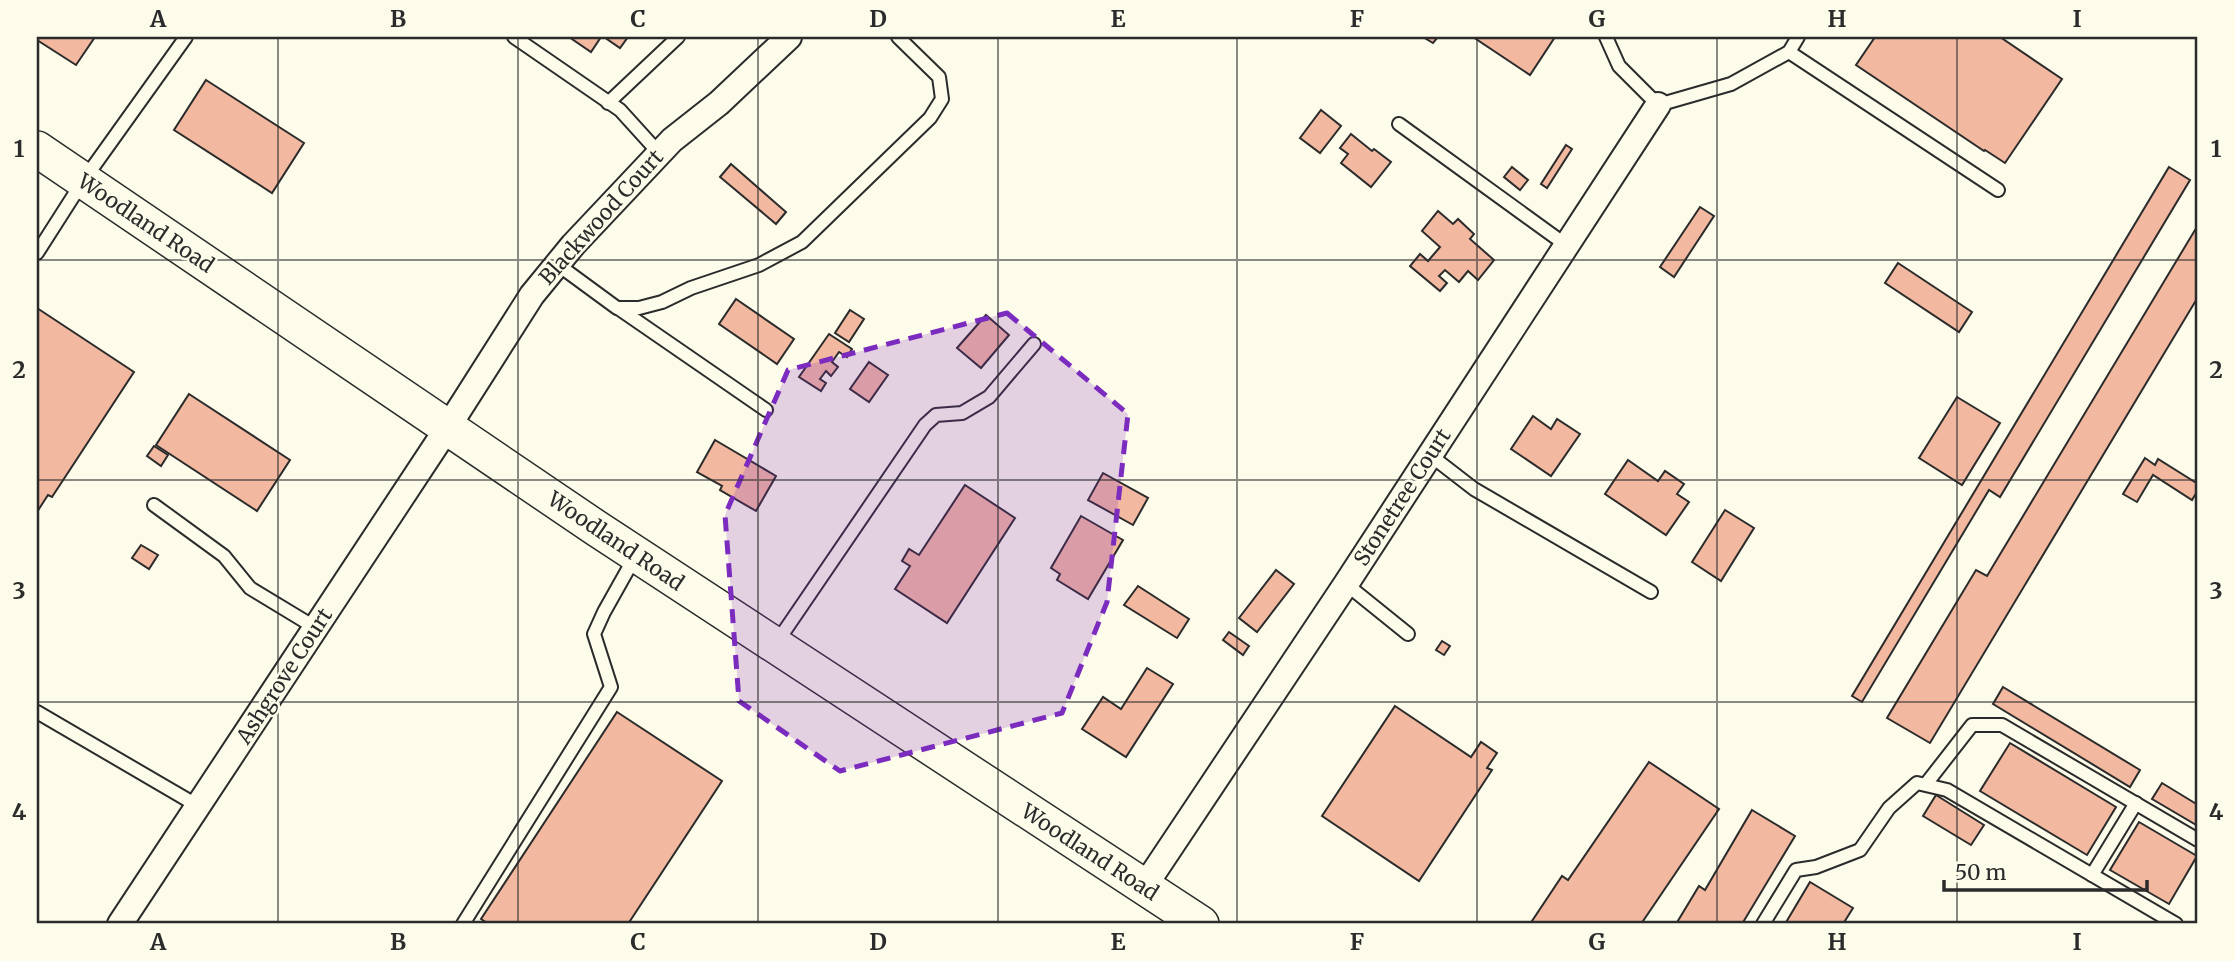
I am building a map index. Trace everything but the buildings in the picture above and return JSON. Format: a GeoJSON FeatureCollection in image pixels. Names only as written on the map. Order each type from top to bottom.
{"type":"FeatureCollection","features":[{"type":"Feature","properties":{"kind":"street","name":"Blackwood Court"},"geometry":{"type":"LineString","coordinates":[[448,427],[531,295],[557,264],[672,140],[719,103],[789,37]]}},
{"type":"Feature","properties":{"kind":"street","name":"Stonetree Court"},"geometry":{"type":"LineString","coordinates":[[1144,887],[1346,584],[1658,104]]}},
{"type":"Feature","properties":{"kind":"street","name":"Woodland Road"},"geometry":{"type":"LineString","coordinates":[[37,149],[636,555],[1200,924]]}},
{"type":"Feature","properties":{"kind":"street","name":"Ashgrove Court"},"geometry":{"type":"LineString","coordinates":[[120,924],[448,427]]}},
{"type":"Feature","properties":{"kind":"lane"},"geometry":{"type":"LineString","coordinates":[[37,253],[83,181],[186,37]]}},
{"type":"Feature","properties":{"kind":"lane"},"geometry":{"type":"LineString","coordinates":[[514,37],[620,110],[659,153]]}},
{"type":"Feature","properties":{"kind":"lane"},"geometry":{"type":"LineString","coordinates":[[608,103],[678,37]]}},
{"type":"Feature","properties":{"kind":"lane"},"geometry":{"type":"LineString","coordinates":[[617,308],[639,308],[662,302],[691,288],[760,265],[802,242],[930,118],[942,99],[939,77],[898,37]]}},
{"type":"Feature","properties":{"kind":"lane"},"geometry":{"type":"LineString","coordinates":[[1606,37],[1619,66],[1658,104],[1731,84],[1789,52],[1798,37]]}},
{"type":"Feature","properties":{"kind":"lane"},"geometry":{"type":"LineString","coordinates":[[1789,52],[1998,190]]}},
{"type":"Feature","properties":{"kind":"lane"},"geometry":{"type":"LineString","coordinates":[[1399,124],[1566,245]]}},
{"type":"Feature","properties":{"kind":"lane"},"geometry":{"type":"LineString","coordinates":[[557,264],[766,410]]}},
{"type":"Feature","properties":{"kind":"lane"},"geometry":{"type":"LineString","coordinates":[[775,646],[925,425],[936,415],[962,413],[989,397],[1034,344]]}},
{"type":"Feature","properties":{"kind":"lane"},"geometry":{"type":"LineString","coordinates":[[1430,455],[1474,489],[1651,593]]}},
{"type":"Feature","properties":{"kind":"lane"},"geometry":{"type":"LineString","coordinates":[[154,505],[224,556],[250,587],[316,628]]}},
{"type":"Feature","properties":{"kind":"lane"},"geometry":{"type":"LineString","coordinates":[[463,924],[611,687],[594,634],[636,555]]}},
{"type":"Feature","properties":{"kind":"lane"},"geometry":{"type":"LineString","coordinates":[[1346,584],[1408,634]]}},
{"type":"Feature","properties":{"kind":"lane"},"geometry":{"type":"LineString","coordinates":[[37,712],[198,806]]}},
{"type":"Feature","properties":{"kind":"lane"},"geometry":{"type":"LineString","coordinates":[[1926,784],[1972,725],[2002,725],[2198,840]]}},
{"type":"Feature","properties":{"kind":"lane"},"geometry":{"type":"LineString","coordinates":[[1763,924],[1796,870],[1816,867],[1860,850],[1889,808],[1917,783],[1947,790],[2176,924]]}},
{"type":"Feature","properties":{"kind":"lane"},"geometry":{"type":"LineString","coordinates":[[2092,875],[2136,803]]}},
{"type":"Feature","properties":{"kind":"highlighted area"},"geometry":{"type":"Polygon","coordinates":[[[1007,313],[1128,414],[1107,602],[1062,713],[840,771],[739,701],[725,515],[788,370],[1007,313]]]}}]}
